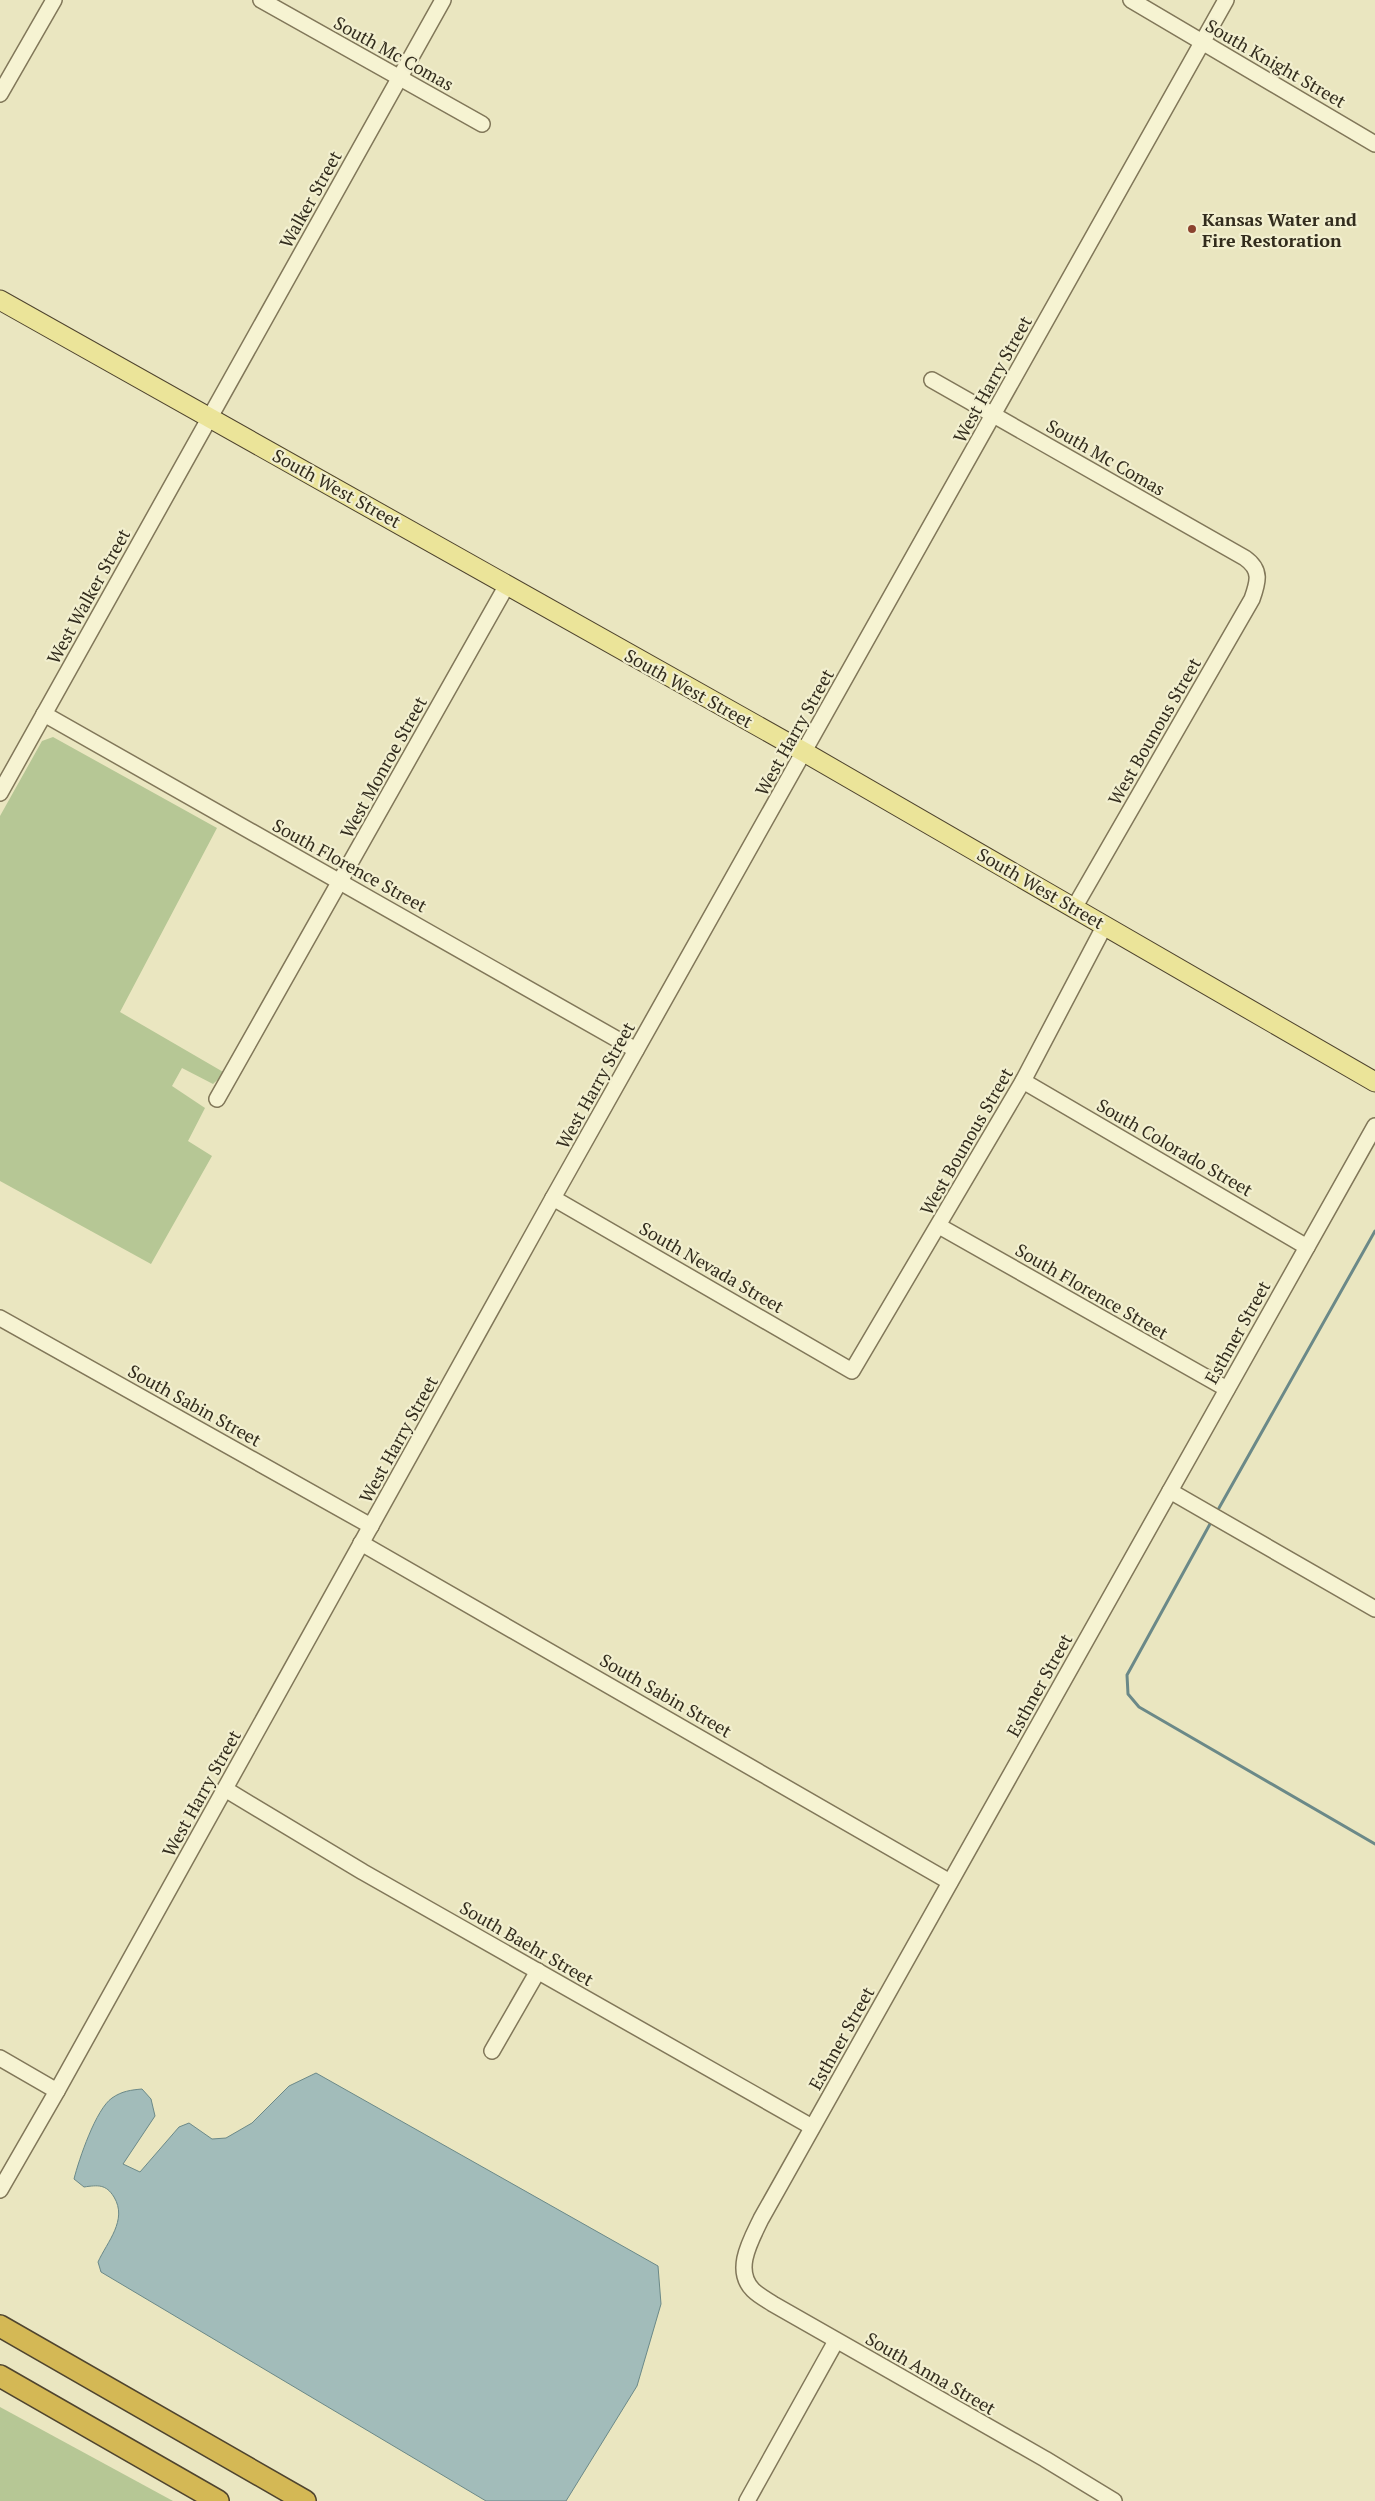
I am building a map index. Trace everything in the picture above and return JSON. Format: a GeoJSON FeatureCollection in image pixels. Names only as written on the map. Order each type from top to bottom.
{"type":"FeatureCollection","features":[{"type":"Feature","properties":{"kind":"highway"},"geometry":{"type":"LineString","coordinates":[[0,2326],[305,2501]]}},
{"type":"Feature","properties":{"kind":"highway"},"geometry":{"type":"LineString","coordinates":[[0,2376],[218,2501]]}},
{"type":"Feature","properties":{"kind":"main road","name":"South West Street"},"geometry":{"type":"LineString","coordinates":[[0,300],[804,752],[1375,1082]]}},
{"type":"Feature","properties":{"kind":"street"},"geometry":{"type":"LineString","coordinates":[[0,94],[54,0]]}},
{"type":"Feature","properties":{"kind":"street","name":"South Mc Comas"},"geometry":{"type":"LineString","coordinates":[[261,0],[482,124]]}},
{"type":"Feature","properties":{"kind":"street","name":"Walker Street"},"geometry":{"type":"LineString","coordinates":[[209,416],[443,0]]}},
{"type":"Feature","properties":{"kind":"street","name":"South Knight Street"},"geometry":{"type":"LineString","coordinates":[[1131,0],[1375,144]]}},
{"type":"Feature","properties":{"kind":"street","name":"West Harry Street"},"geometry":{"type":"LineString","coordinates":[[0,2190],[57,2091],[553,1198],[1226,0]]}},
{"type":"Feature","properties":{"kind":"street","name":"South Mc Comas"},"geometry":{"type":"LineString","coordinates":[[932,380],[1245,558],[1254,564],[1256,572]]}},
{"type":"Feature","properties":{"kind":"street","name":"West Walker Street"},"geometry":{"type":"LineString","coordinates":[[0,793],[209,416]]}},
{"type":"Feature","properties":{"kind":"street","name":"West Bounous Street"},"geometry":{"type":"LineString","coordinates":[[1074,908],[1252,599],[1259,579],[1256,572]]}},
{"type":"Feature","properties":{"kind":"street","name":"West Monroe Street"},"geometry":{"type":"LineString","coordinates":[[217,1099],[508,585]]}},
{"type":"Feature","properties":{"kind":"street","name":"South Florence Street"},"geometry":{"type":"LineString","coordinates":[[44,714],[636,1050]]}},
{"type":"Feature","properties":{"kind":"street","name":"West Bounous Street"},"geometry":{"type":"LineString","coordinates":[[852,1371],[1023,1081],[1105,925]]}},
{"type":"Feature","properties":{"kind":"street","name":"South Colorado Street"},"geometry":{"type":"LineString","coordinates":[[1023,1081],[1307,1246]]}},
{"type":"Feature","properties":{"kind":"street","name":"Esthner Street"},"geometry":{"type":"LineString","coordinates":[[745,2265],[747,2250],[761,2220],[812,2127],[1375,1126]]}},
{"type":"Feature","properties":{"kind":"street","name":"South Nevada Street"},"geometry":{"type":"LineString","coordinates":[[553,1198],[852,1371]]}},
{"type":"Feature","properties":{"kind":"street","name":"South Florence Street"},"geometry":{"type":"LineString","coordinates":[[939,1226],[1227,1388]]}},
{"type":"Feature","properties":{"kind":"street","name":"South Sabin Street"},"geometry":{"type":"LineString","coordinates":[[0,1318],[371,1526]]}},
{"type":"Feature","properties":{"kind":"street"},"geometry":{"type":"LineString","coordinates":[[1170,1491],[1375,1609]]}},
{"type":"Feature","properties":{"kind":"street","name":"South Sabin Street"},"geometry":{"type":"LineString","coordinates":[[361,1543],[950,1882]]}},
{"type":"Feature","properties":{"kind":"street","name":"South Baehr Street"},"geometry":{"type":"LineString","coordinates":[[225,1789],[363,1872],[812,2127]]}},
{"type":"Feature","properties":{"kind":"street"},"geometry":{"type":"LineString","coordinates":[[492,2051],[538,1971]]}},
{"type":"Feature","properties":{"kind":"street"},"geometry":{"type":"LineString","coordinates":[[0,2058],[57,2091]]}},
{"type":"Feature","properties":{"kind":"street","name":"South Anna Street"},"geometry":{"type":"LineString","coordinates":[[745,2265],[745,2276],[753,2290],[773,2304],[1045,2459],[1114,2501]]}},
{"type":"Feature","properties":{"kind":"street"},"geometry":{"type":"LineString","coordinates":[[747,2501],[836,2341]]}},
{"type":"Feature","properties":{"kind":"green space"},"geometry":{"type":"Polygon","coordinates":[[[53,737],[217,828],[120,1012],[225,1073],[213,1084],[182,1068],[172,1086],[205,1108],[188,1141],[212,1156],[151,1264],[0,1181],[0,816],[42,741],[53,737]]]}},
{"type":"Feature","properties":{"kind":"green space"},"geometry":{"type":"Polygon","coordinates":[[[0,2407],[173,2501],[0,2501],[0,2407]]]}},
{"type":"Feature","properties":{"kind":"water"},"geometry":{"type":"Polygon","coordinates":[[[316,2073],[658,2266],[661,2304],[637,2386],[566,2501],[486,2501],[101,2272],[98,2262],[115,2231],[119,2214],[118,2206],[114,2197],[105,2188],[98,2186],[84,2187],[74,2179],[94,2123],[100,2112],[112,2098],[123,2092],[142,2089],[151,2099],[155,2116],[123,2164],[140,2172],[179,2127],[189,2123],[212,2139],[226,2138],[252,2123],[289,2086],[316,2073]]]}},
{"type":"Feature","properties":{"kind":"waterway"},"geometry":{"type":"LineString","coordinates":[[1219,1508],[1375,1231]]}},
{"type":"Feature","properties":{"kind":"waterway"},"geometry":{"type":"LineString","coordinates":[[1210,1524],[1127,1675],[1128,1694],[1139,1707],[1375,1844]]}},
{"type":"Feature","properties":{"kind":"place","name":"Kansas Water and Fire Restoration"},"geometry":{"type":"Point","coordinates":[1192,229]}}]}
